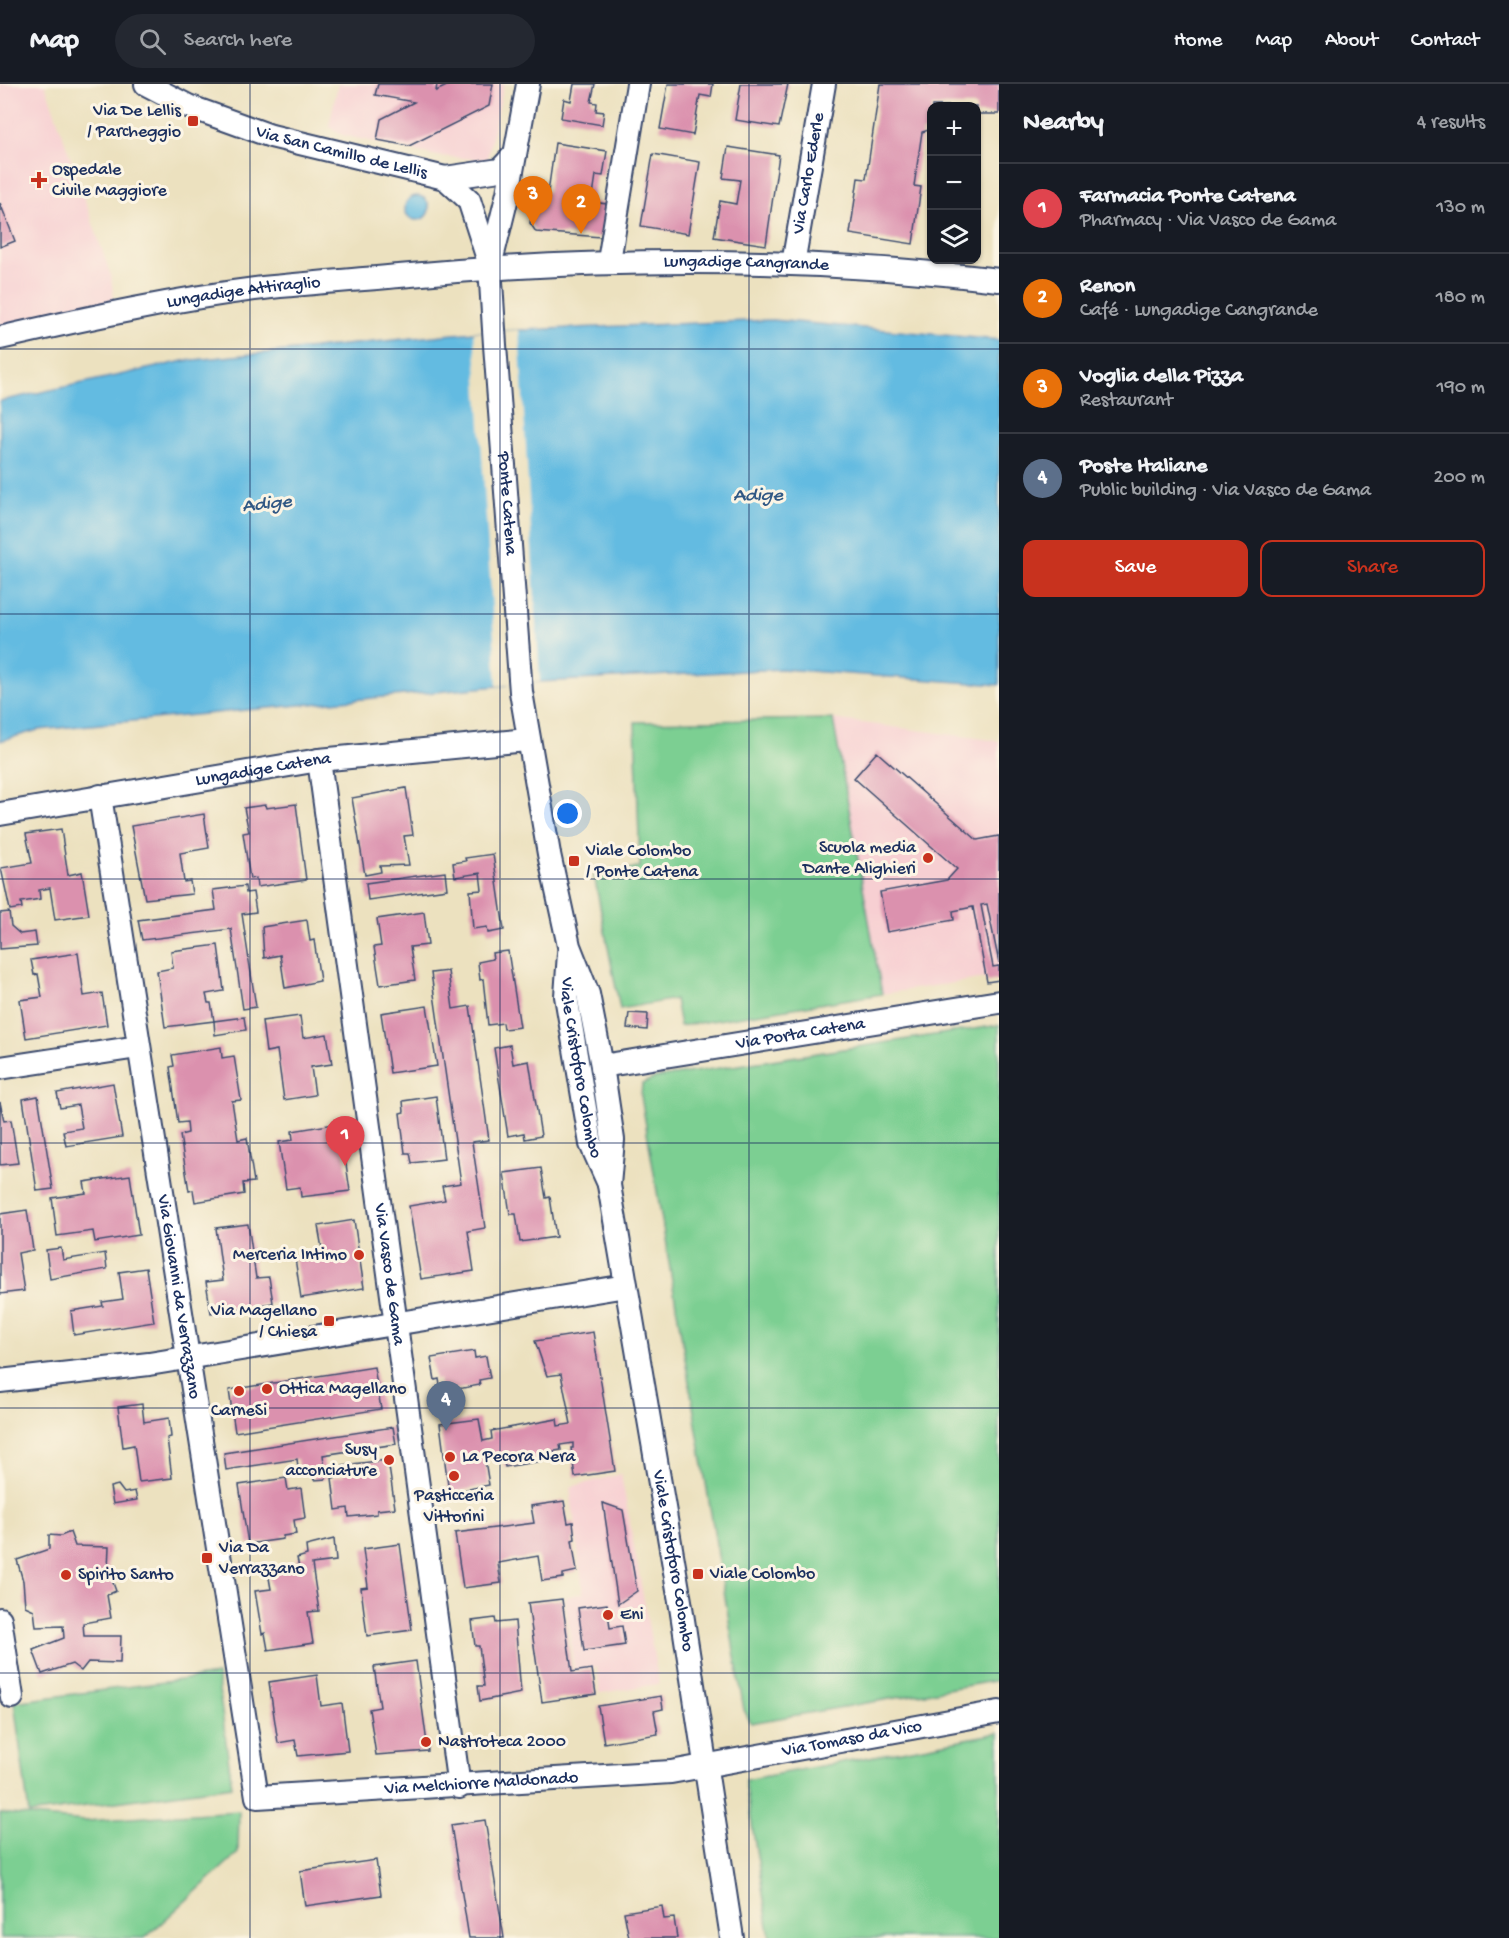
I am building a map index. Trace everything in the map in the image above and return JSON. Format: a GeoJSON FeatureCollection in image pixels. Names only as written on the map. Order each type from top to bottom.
{"type":"FeatureCollection","features":[{"type":"Feature","properties":{"kind":"street","name":"Via San Camillo de Lellis"},"geometry":{"type":"LineString","coordinates":[[146,84],[188,106],[271,135],[445,178],[469,200],[482,233],[490,266]]}},
{"type":"Feature","properties":{"kind":"street"},"geometry":{"type":"LineString","coordinates":[[490,266],[528,84]]}},
{"type":"Feature","properties":{"kind":"street"},"geometry":{"type":"LineString","coordinates":[[609,261],[638,84]]}},
{"type":"Feature","properties":{"kind":"street","name":"Via Carlo Ederle"},"geometry":{"type":"LineString","coordinates":[[793,264],[824,84]]}},
{"type":"Feature","properties":{"kind":"street"},"geometry":{"type":"LineString","coordinates":[[445,178],[500,170],[514,154]]}},
{"type":"Feature","properties":{"kind":"street","name":"Lungadige Cangrande"},"geometry":{"type":"LineString","coordinates":[[490,266],[686,260],[924,271],[999,280]]}},
{"type":"Feature","properties":{"kind":"street","name":"Ponte Catena"},"geometry":{"type":"LineString","coordinates":[[490,266],[521,692]]}},
{"type":"Feature","properties":{"kind":"street","name":"Lungadige Attiraglio"},"geometry":{"type":"LineString","coordinates":[[0,338],[114,313],[262,288],[490,266]]}},
{"type":"Feature","properties":{"kind":"street","name":"Viale Cristoforo Colombo"},"geometry":{"type":"LineString","coordinates":[[521,692],[527,740],[569,946],[588,994],[602,1066],[613,1140],[609,1185]]}},
{"type":"Feature","properties":{"kind":"street","name":"Lungadige Catena"},"geometry":{"type":"LineString","coordinates":[[0,814],[319,760],[527,740]]}},
{"type":"Feature","properties":{"kind":"street","name":"Via Vasco de Gama"},"geometry":{"type":"LineString","coordinates":[[319,760],[459,1787]]}},
{"type":"Feature","properties":{"kind":"street","name":"Via Giovanni da Verrazzano"},"geometry":{"type":"LineString","coordinates":[[99,796],[256,1797]]}},
{"type":"Feature","properties":{"kind":"street","name":"Viale Cristoforo Colombo"},"geometry":{"type":"LineString","coordinates":[[569,946],[566,996],[591,1144],[609,1185],[706,1766],[732,1938]]}},
{"type":"Feature","properties":{"kind":"street","name":"Via Porta Catena"},"geometry":{"type":"LineString","coordinates":[[602,1066],[999,1002]]}},
{"type":"Feature","properties":{"kind":"street"},"geometry":{"type":"LineString","coordinates":[[0,1068],[138,1047]]}},
{"type":"Feature","properties":{"kind":"street"},"geometry":{"type":"LineString","coordinates":[[0,1382],[188,1358],[626,1286]]}},
{"type":"Feature","properties":{"kind":"street"},"geometry":{"type":"LineString","coordinates":[[0,1619],[12,1697]]}},
{"type":"Feature","properties":{"kind":"street","name":"Via Tomaso da Vico"},"geometry":{"type":"LineString","coordinates":[[706,1766],[999,1712]]}},
{"type":"Feature","properties":{"kind":"street","name":"Via Melchiorre Maldonado"},"geometry":{"type":"LineString","coordinates":[[256,1797],[459,1787],[671,1772],[706,1766]]}},
{"type":"Feature","properties":{"kind":"shaded area","name":"Ospedale Civile Maggiore"},"geometry":{"type":"Polygon","coordinates":[[[0,84],[45,84],[111,276],[114,304],[0,328],[0,84]]]}},
{"type":"Feature","properties":{"kind":"shaded area"},"geometry":{"type":"Polygon","coordinates":[[[338,84],[504,84],[487,160],[437,156],[342,135],[329,126],[338,84]]]}},
{"type":"Feature","properties":{"kind":"shaded area","name":"Scuola media Dante Alighieri"},"geometry":{"type":"Polygon","coordinates":[[[833,719],[999,741],[999,976],[882,994],[833,719]]]}},
{"type":"Feature","properties":{"kind":"shaded area"},"geometry":{"type":"Polygon","coordinates":[[[621,1474],[659,1684],[600,1693],[597,1667],[574,1670],[565,1597],[583,1593],[570,1487],[621,1474]]]}},
{"type":"Feature","properties":{"kind":"green space"},"geometry":{"type":"Polygon","coordinates":[[[833,719],[882,994],[680,1026],[675,999],[620,1009],[594,875],[640,867],[635,722],[833,719]]]}},
{"type":"Feature","properties":{"kind":"green space"},"geometry":{"type":"Polygon","coordinates":[[[999,1025],[999,1680],[751,1723],[744,1710],[641,1096],[642,1084],[655,1078],[999,1025]]]}},
{"type":"Feature","properties":{"kind":"green space"},"geometry":{"type":"Polygon","coordinates":[[[217,1675],[232,1786],[29,1814],[14,1702],[217,1675]]]}},
{"type":"Feature","properties":{"kind":"green space"},"geometry":{"type":"Polygon","coordinates":[[[999,1733],[999,1938],[770,1938],[745,1780],[999,1733]]]}},
{"type":"Feature","properties":{"kind":"green space"},"geometry":{"type":"Polygon","coordinates":[[[239,1811],[238,1853],[145,1938],[0,1938],[0,1813],[85,1821],[239,1811]]]}},
{"type":"Feature","properties":{"kind":"water"},"geometry":{"type":"Polygon","coordinates":[[[417,196],[426,199],[429,208],[426,217],[417,220],[408,217],[405,208],[408,199],[417,196]]]}},
{"type":"Feature","properties":{"kind":"water","name":"Adige"},"geometry":{"type":"Polygon","coordinates":[[[773,320],[999,340],[999,685],[781,669],[540,682],[38,730],[0,741],[0,401],[184,361],[474,332],[773,320]]]}},
{"type":"Feature","properties":{"kind":"pier"},"geometry":{"type":"Polygon","coordinates":[[[519,330],[540,682],[497,686],[474,332],[519,330]]]}},
{"type":"Feature","properties":{"kind":"building"},"geometry":{"type":"Polygon","coordinates":[[[378,84],[437,84],[436,91],[451,84],[493,84],[489,106],[409,146],[377,140],[381,119],[414,102],[375,95],[378,84]]]}},
{"type":"Feature","properties":{"kind":"building"},"geometry":{"type":"Polygon","coordinates":[[[574,84],[595,84],[591,102],[597,103],[596,111],[604,112],[602,125],[561,118],[564,99],[571,101],[574,84]]]}},
{"type":"Feature","properties":{"kind":"building"},"geometry":{"type":"Polygon","coordinates":[[[668,84],[713,84],[711,97],[700,95],[693,135],[660,129],[668,84]]]}},
{"type":"Feature","properties":{"kind":"building"},"geometry":{"type":"Polygon","coordinates":[[[741,84],[788,84],[779,127],[735,120],[741,84]]]}},
{"type":"Feature","properties":{"kind":"building"},"geometry":{"type":"Polygon","coordinates":[[[880,84],[999,84],[999,114],[981,114],[981,102],[927,102],[927,130],[922,132],[914,186],[921,187],[913,244],[850,234],[858,178],[866,179],[880,84]]]}},
{"type":"Feature","properties":{"kind":"building"},"geometry":{"type":"Polygon","coordinates":[[[555,143],[607,151],[603,176],[596,175],[592,202],[607,204],[601,237],[536,232],[530,223],[536,191],[548,192],[555,143]]]}},
{"type":"Feature","properties":{"kind":"building"},"geometry":{"type":"Polygon","coordinates":[[[728,147],[779,155],[766,245],[714,237],[720,201],[736,204],[740,180],[723,178],[728,147]]]}},
{"type":"Feature","properties":{"kind":"building"},"geometry":{"type":"Polygon","coordinates":[[[653,154],[700,162],[688,234],[641,226],[653,154]]]}},
{"type":"Feature","properties":{"kind":"building"},"geometry":{"type":"Polygon","coordinates":[[[0,203],[15,241],[0,247],[0,203]]]}},
{"type":"Feature","properties":{"kind":"building"},"geometry":{"type":"Polygon","coordinates":[[[877,752],[977,840],[999,836],[999,963],[987,904],[981,905],[993,967],[999,966],[999,980],[987,982],[973,907],[953,911],[954,920],[887,932],[880,892],[947,880],[957,869],[854,778],[877,752]]]}},
{"type":"Feature","properties":{"kind":"building"},"geometry":{"type":"Polygon","coordinates":[[[406,788],[413,835],[404,836],[409,865],[380,866],[381,872],[365,875],[352,798],[406,788]]]}},
{"type":"Feature","properties":{"kind":"building"},"geometry":{"type":"Polygon","coordinates":[[[296,804],[306,880],[257,887],[256,878],[250,879],[243,833],[249,832],[244,808],[265,805],[266,808],[296,804]]]}},
{"type":"Feature","properties":{"kind":"building"},"geometry":{"type":"Polygon","coordinates":[[[204,814],[209,848],[180,853],[184,882],[190,881],[192,894],[145,899],[131,826],[204,814]]]}},
{"type":"Feature","properties":{"kind":"building"},"geometry":{"type":"Polygon","coordinates":[[[61,829],[68,875],[82,872],[89,915],[55,920],[50,888],[39,890],[40,899],[21,902],[22,908],[10,910],[1,868],[32,863],[26,834],[61,829]]]}},
{"type":"Feature","properties":{"kind":"building"},"geometry":{"type":"Polygon","coordinates":[[[493,854],[504,930],[488,933],[487,927],[473,929],[470,891],[482,890],[480,873],[455,877],[453,863],[466,861],[465,858],[493,854]]]}},
{"type":"Feature","properties":{"kind":"building"},"geometry":{"type":"Polygon","coordinates":[[[445,872],[447,889],[368,900],[366,883],[445,872]]]}},
{"type":"Feature","properties":{"kind":"building"},"geometry":{"type":"Polygon","coordinates":[[[245,886],[246,893],[253,892],[256,912],[242,914],[256,1007],[243,1009],[231,929],[142,940],[138,920],[216,910],[213,890],[245,886]]]}},
{"type":"Feature","properties":{"kind":"building"},"geometry":{"type":"Polygon","coordinates":[[[9,912],[11,926],[20,934],[35,932],[37,946],[0,949],[0,913],[9,912]]]}},
{"type":"Feature","properties":{"kind":"building"},"geometry":{"type":"Polygon","coordinates":[[[424,912],[428,945],[410,947],[415,980],[380,985],[374,947],[381,946],[377,919],[424,912]]]}},
{"type":"Feature","properties":{"kind":"building"},"geometry":{"type":"Polygon","coordinates":[[[307,920],[310,941],[314,940],[320,981],[285,988],[280,955],[264,958],[262,927],[307,920]]]}},
{"type":"Feature","properties":{"kind":"building"},"geometry":{"type":"Polygon","coordinates":[[[218,945],[224,991],[206,994],[208,1003],[211,1003],[214,1021],[165,1027],[157,971],[173,968],[171,951],[218,945]]]}},
{"type":"Feature","properties":{"kind":"building"},"geometry":{"type":"Polygon","coordinates":[[[508,951],[520,1027],[504,1029],[503,1023],[488,1025],[483,979],[480,980],[478,962],[493,959],[492,953],[508,951]]]}},
{"type":"Feature","properties":{"kind":"building"},"geometry":{"type":"Polygon","coordinates":[[[78,953],[84,996],[102,993],[107,1025],[26,1038],[20,1000],[42,997],[38,974],[34,975],[31,960],[78,953]]]}},
{"type":"Feature","properties":{"kind":"building"},"geometry":{"type":"Polygon","coordinates":[[[448,971],[453,1009],[470,1006],[489,1140],[472,1142],[485,1228],[468,1231],[474,1271],[421,1279],[409,1206],[445,1200],[442,1186],[461,1183],[431,973],[448,971]]]}},
{"type":"Feature","properties":{"kind":"building"},"geometry":{"type":"Polygon","coordinates":[[[427,1006],[437,1066],[390,1073],[381,1013],[427,1006]]]}},
{"type":"Feature","properties":{"kind":"building"},"geometry":{"type":"Polygon","coordinates":[[[629,1013],[648,1014],[647,1030],[627,1028],[629,1013]]]}},
{"type":"Feature","properties":{"kind":"building"},"geometry":{"type":"Polygon","coordinates":[[[300,1016],[303,1038],[327,1034],[332,1064],[311,1067],[315,1095],[284,1100],[277,1050],[266,1052],[262,1021],[300,1016]]]}},
{"type":"Feature","properties":{"kind":"building"},"geometry":{"type":"Polygon","coordinates":[[[244,1017],[246,1030],[215,1035],[214,1021],[244,1017]]]}},
{"type":"Feature","properties":{"kind":"building"},"geometry":{"type":"Polygon","coordinates":[[[510,1045],[513,1064],[529,1061],[541,1136],[525,1139],[524,1133],[508,1136],[494,1048],[510,1045]]]}},
{"type":"Feature","properties":{"kind":"building"},"geometry":{"type":"Polygon","coordinates":[[[221,1047],[222,1058],[234,1056],[241,1100],[232,1101],[238,1140],[247,1138],[254,1182],[243,1183],[244,1194],[195,1202],[193,1190],[189,1191],[180,1135],[188,1133],[187,1122],[178,1123],[170,1067],[174,1066],[172,1055],[221,1047]]]}},
{"type":"Feature","properties":{"kind":"building"},"geometry":{"type":"Polygon","coordinates":[[[113,1083],[122,1137],[66,1146],[63,1131],[82,1128],[78,1105],[60,1108],[57,1093],[113,1083]]]}},
{"type":"Feature","properties":{"kind":"building"},"geometry":{"type":"Polygon","coordinates":[[[38,1096],[53,1189],[37,1191],[23,1099],[38,1096]]]}},
{"type":"Feature","properties":{"kind":"building"},"geometry":{"type":"Polygon","coordinates":[[[436,1096],[444,1159],[412,1163],[410,1153],[405,1153],[400,1113],[404,1112],[403,1101],[436,1096]]]}},
{"type":"Feature","properties":{"kind":"building"},"geometry":{"type":"Polygon","coordinates":[[[0,1102],[4,1121],[11,1120],[18,1163],[0,1165],[0,1102]]]}},
{"type":"Feature","properties":{"kind":"building"},"geometry":{"type":"Polygon","coordinates":[[[340,1123],[350,1191],[301,1197],[300,1187],[286,1189],[279,1142],[293,1140],[292,1131],[340,1123]]]}},
{"type":"Feature","properties":{"kind":"building"},"geometry":{"type":"Polygon","coordinates":[[[541,1168],[546,1198],[550,1197],[556,1237],[520,1242],[516,1214],[510,1214],[504,1173],[541,1168]]]}},
{"type":"Feature","properties":{"kind":"building"},"geometry":{"type":"Polygon","coordinates":[[[130,1175],[139,1235],[95,1242],[93,1231],[57,1236],[52,1198],[86,1193],[84,1182],[130,1175]]]}},
{"type":"Feature","properties":{"kind":"building"},"geometry":{"type":"Polygon","coordinates":[[[27,1210],[33,1250],[18,1253],[24,1291],[0,1294],[0,1214],[27,1210]]]}},
{"type":"Feature","properties":{"kind":"building"},"geometry":{"type":"Polygon","coordinates":[[[354,1220],[364,1288],[301,1298],[295,1258],[323,1254],[318,1226],[354,1220]]]}},
{"type":"Feature","properties":{"kind":"building"},"geometry":{"type":"Polygon","coordinates":[[[248,1224],[256,1278],[269,1277],[273,1303],[211,1313],[206,1282],[223,1280],[216,1228],[248,1224]]]}},
{"type":"Feature","properties":{"kind":"building"},"geometry":{"type":"Polygon","coordinates":[[[61,1248],[63,1260],[105,1253],[107,1269],[50,1279],[46,1250],[61,1248]]]}},
{"type":"Feature","properties":{"kind":"building"},"geometry":{"type":"Polygon","coordinates":[[[146,1268],[154,1322],[74,1335],[71,1311],[103,1306],[102,1302],[123,1299],[119,1272],[146,1268]]]}},
{"type":"Feature","properties":{"kind":"building"},"geometry":{"type":"Polygon","coordinates":[[[593,1332],[615,1471],[575,1477],[571,1448],[573,1448],[573,1443],[560,1445],[561,1450],[554,1451],[556,1459],[505,1467],[503,1457],[485,1460],[489,1485],[449,1493],[440,1424],[479,1419],[483,1441],[492,1439],[491,1431],[557,1419],[558,1426],[571,1424],[561,1374],[547,1376],[535,1341],[593,1332]]]}},
{"type":"Feature","properties":{"kind":"building"},"geometry":{"type":"Polygon","coordinates":[[[474,1351],[475,1358],[486,1356],[490,1378],[479,1380],[480,1385],[441,1392],[439,1379],[435,1380],[431,1358],[474,1351]]]}},
{"type":"Feature","properties":{"kind":"building"},"geometry":{"type":"Polygon","coordinates":[[[374,1367],[381,1409],[235,1432],[229,1390],[374,1367]]]}},
{"type":"Feature","properties":{"kind":"building"},"geometry":{"type":"Polygon","coordinates":[[[142,1404],[144,1422],[169,1418],[171,1437],[167,1438],[172,1478],[139,1482],[134,1445],[123,1447],[118,1407],[142,1404]]]}},
{"type":"Feature","properties":{"kind":"building"},"geometry":{"type":"Polygon","coordinates":[[[393,1427],[396,1444],[323,1455],[326,1479],[314,1480],[313,1473],[299,1475],[297,1459],[226,1470],[224,1453],[393,1427]]]}},
{"type":"Feature","properties":{"kind":"building"},"geometry":{"type":"Polygon","coordinates":[[[388,1460],[395,1508],[377,1510],[377,1514],[349,1517],[348,1508],[336,1510],[332,1478],[344,1476],[343,1465],[388,1460]]]}},
{"type":"Feature","properties":{"kind":"building"},"geometry":{"type":"Polygon","coordinates":[[[286,1478],[288,1490],[301,1488],[305,1518],[294,1520],[296,1534],[283,1536],[283,1539],[248,1544],[239,1485],[286,1478]]]}},
{"type":"Feature","properties":{"kind":"building"},"geometry":{"type":"Polygon","coordinates":[[[118,1485],[124,1493],[135,1491],[137,1500],[113,1504],[110,1487],[118,1485]]]}},
{"type":"Feature","properties":{"kind":"building"},"geometry":{"type":"Polygon","coordinates":[[[564,1501],[568,1523],[573,1522],[575,1539],[572,1540],[577,1571],[563,1574],[563,1578],[542,1581],[538,1556],[498,1563],[501,1583],[463,1588],[455,1533],[534,1523],[531,1506],[564,1501]]]}},
{"type":"Feature","properties":{"kind":"building"},"geometry":{"type":"Polygon","coordinates":[[[603,1503],[623,1510],[637,1591],[618,1604],[603,1503]]]}},
{"type":"Feature","properties":{"kind":"building","name":"Spirito Santo"},"geometry":{"type":"Polygon","coordinates":[[[70,1532],[75,1546],[109,1547],[108,1569],[116,1591],[107,1595],[111,1618],[83,1623],[84,1636],[121,1636],[120,1663],[88,1662],[81,1671],[72,1664],[42,1674],[33,1650],[64,1638],[63,1626],[36,1627],[34,1610],[25,1606],[23,1581],[17,1560],[49,1549],[49,1535],[61,1536],[70,1532]]]}},
{"type":"Feature","properties":{"kind":"building"},"geometry":{"type":"Polygon","coordinates":[[[334,1539],[336,1561],[312,1564],[319,1611],[308,1612],[313,1643],[268,1650],[265,1633],[262,1634],[255,1591],[271,1589],[268,1572],[299,1567],[297,1558],[307,1555],[306,1546],[334,1539]]]}},
{"type":"Feature","properties":{"kind":"building"},"geometry":{"type":"Polygon","coordinates":[[[400,1544],[412,1630],[367,1636],[361,1588],[368,1587],[363,1549],[400,1544]]]}},
{"type":"Feature","properties":{"kind":"building"},"geometry":{"type":"Polygon","coordinates":[[[562,1599],[572,1672],[592,1669],[596,1694],[542,1702],[528,1603],[562,1599]]]}},
{"type":"Feature","properties":{"kind":"building"},"geometry":{"type":"Polygon","coordinates":[[[607,1604],[610,1628],[622,1626],[625,1645],[584,1651],[578,1608],[607,1604]]]}},
{"type":"Feature","properties":{"kind":"building"},"geometry":{"type":"Polygon","coordinates":[[[495,1618],[496,1623],[515,1621],[521,1693],[480,1701],[478,1686],[484,1686],[479,1646],[475,1646],[472,1621],[495,1618]]]}},
{"type":"Feature","properties":{"kind":"building"},"geometry":{"type":"Polygon","coordinates":[[[416,1661],[428,1751],[376,1755],[369,1709],[380,1707],[374,1667],[416,1661]]]}},
{"type":"Feature","properties":{"kind":"building"},"geometry":{"type":"Polygon","coordinates":[[[317,1675],[321,1706],[342,1703],[348,1751],[298,1756],[295,1740],[278,1743],[269,1682],[317,1675]]]}},
{"type":"Feature","properties":{"kind":"building"},"geometry":{"type":"Polygon","coordinates":[[[661,1696],[663,1709],[654,1711],[658,1734],[604,1743],[598,1706],[661,1696]]]}},
{"type":"Feature","properties":{"kind":"building"},"geometry":{"type":"Polygon","coordinates":[[[485,1820],[504,1938],[469,1938],[451,1825],[485,1820]]]}},
{"type":"Feature","properties":{"kind":"building"},"geometry":{"type":"Polygon","coordinates":[[[376,1860],[381,1895],[305,1906],[300,1871],[376,1860]]]}},
{"type":"Feature","properties":{"kind":"building"},"geometry":{"type":"Polygon","coordinates":[[[662,1906],[664,1919],[674,1918],[677,1938],[629,1938],[624,1912],[662,1906]]]}},
{"type":"Feature","properties":{"kind":"place","name":"Via De Lellis / Parcheggio"},"geometry":{"type":"Point","coordinates":[193,121]}},
{"type":"Feature","properties":{"kind":"place","name":"Ospedale Civile Maggiore"},"geometry":{"type":"Point","coordinates":[39,180]}},
{"type":"Feature","properties":{"kind":"place","name":"Voglia della Pizza"},"geometry":{"type":"Point","coordinates":[533,226]}},
{"type":"Feature","properties":{"kind":"place","name":"Renon"},"geometry":{"type":"Point","coordinates":[581,234]}},
{"type":"Feature","properties":{"kind":"place","name":"Scuola media Dante Alighieri"},"geometry":{"type":"Point","coordinates":[928,858]}},
{"type":"Feature","properties":{"kind":"place","name":"Viale Colombo / Ponte Catena"},"geometry":{"type":"Point","coordinates":[574,861]}},
{"type":"Feature","properties":{"kind":"place","name":"Farmacia Ponte Catena"},"geometry":{"type":"Point","coordinates":[345,1166]}},
{"type":"Feature","properties":{"kind":"place","name":"Merceria Intimo"},"geometry":{"type":"Point","coordinates":[359,1255]}},
{"type":"Feature","properties":{"kind":"place","name":"Via Magellano / Chiesa"},"geometry":{"type":"Point","coordinates":[329,1321]}},
{"type":"Feature","properties":{"kind":"place","name":"Ottica Magellano"},"geometry":{"type":"Point","coordinates":[267,1389]}},
{"type":"Feature","properties":{"kind":"place","name":"CarneSi"},"geometry":{"type":"Point","coordinates":[239,1391]}},
{"type":"Feature","properties":{"kind":"place","name":"Poste Italiane"},"geometry":{"type":"Point","coordinates":[446,1431]}},
{"type":"Feature","properties":{"kind":"place","name":"La Pecora Nera"},"geometry":{"type":"Point","coordinates":[450,1457]}},
{"type":"Feature","properties":{"kind":"place","name":"Susy acconciature"},"geometry":{"type":"Point","coordinates":[389,1460]}},
{"type":"Feature","properties":{"kind":"place","name":"Pasticceria Vittorini"},"geometry":{"type":"Point","coordinates":[454,1476]}},
{"type":"Feature","properties":{"kind":"place","name":"Via Da Verrazzano"},"geometry":{"type":"Point","coordinates":[207,1558]}},
{"type":"Feature","properties":{"kind":"place","name":"Viale Colombo"},"geometry":{"type":"Point","coordinates":[698,1574]}},
{"type":"Feature","properties":{"kind":"place","name":"Spirito Santo"},"geometry":{"type":"Point","coordinates":[66,1575]}},
{"type":"Feature","properties":{"kind":"place","name":"Eni"},"geometry":{"type":"Point","coordinates":[608,1615]}},
{"type":"Feature","properties":{"kind":"place","name":"Nastroteca 2000"},"geometry":{"type":"Point","coordinates":[426,1742]}}]}
